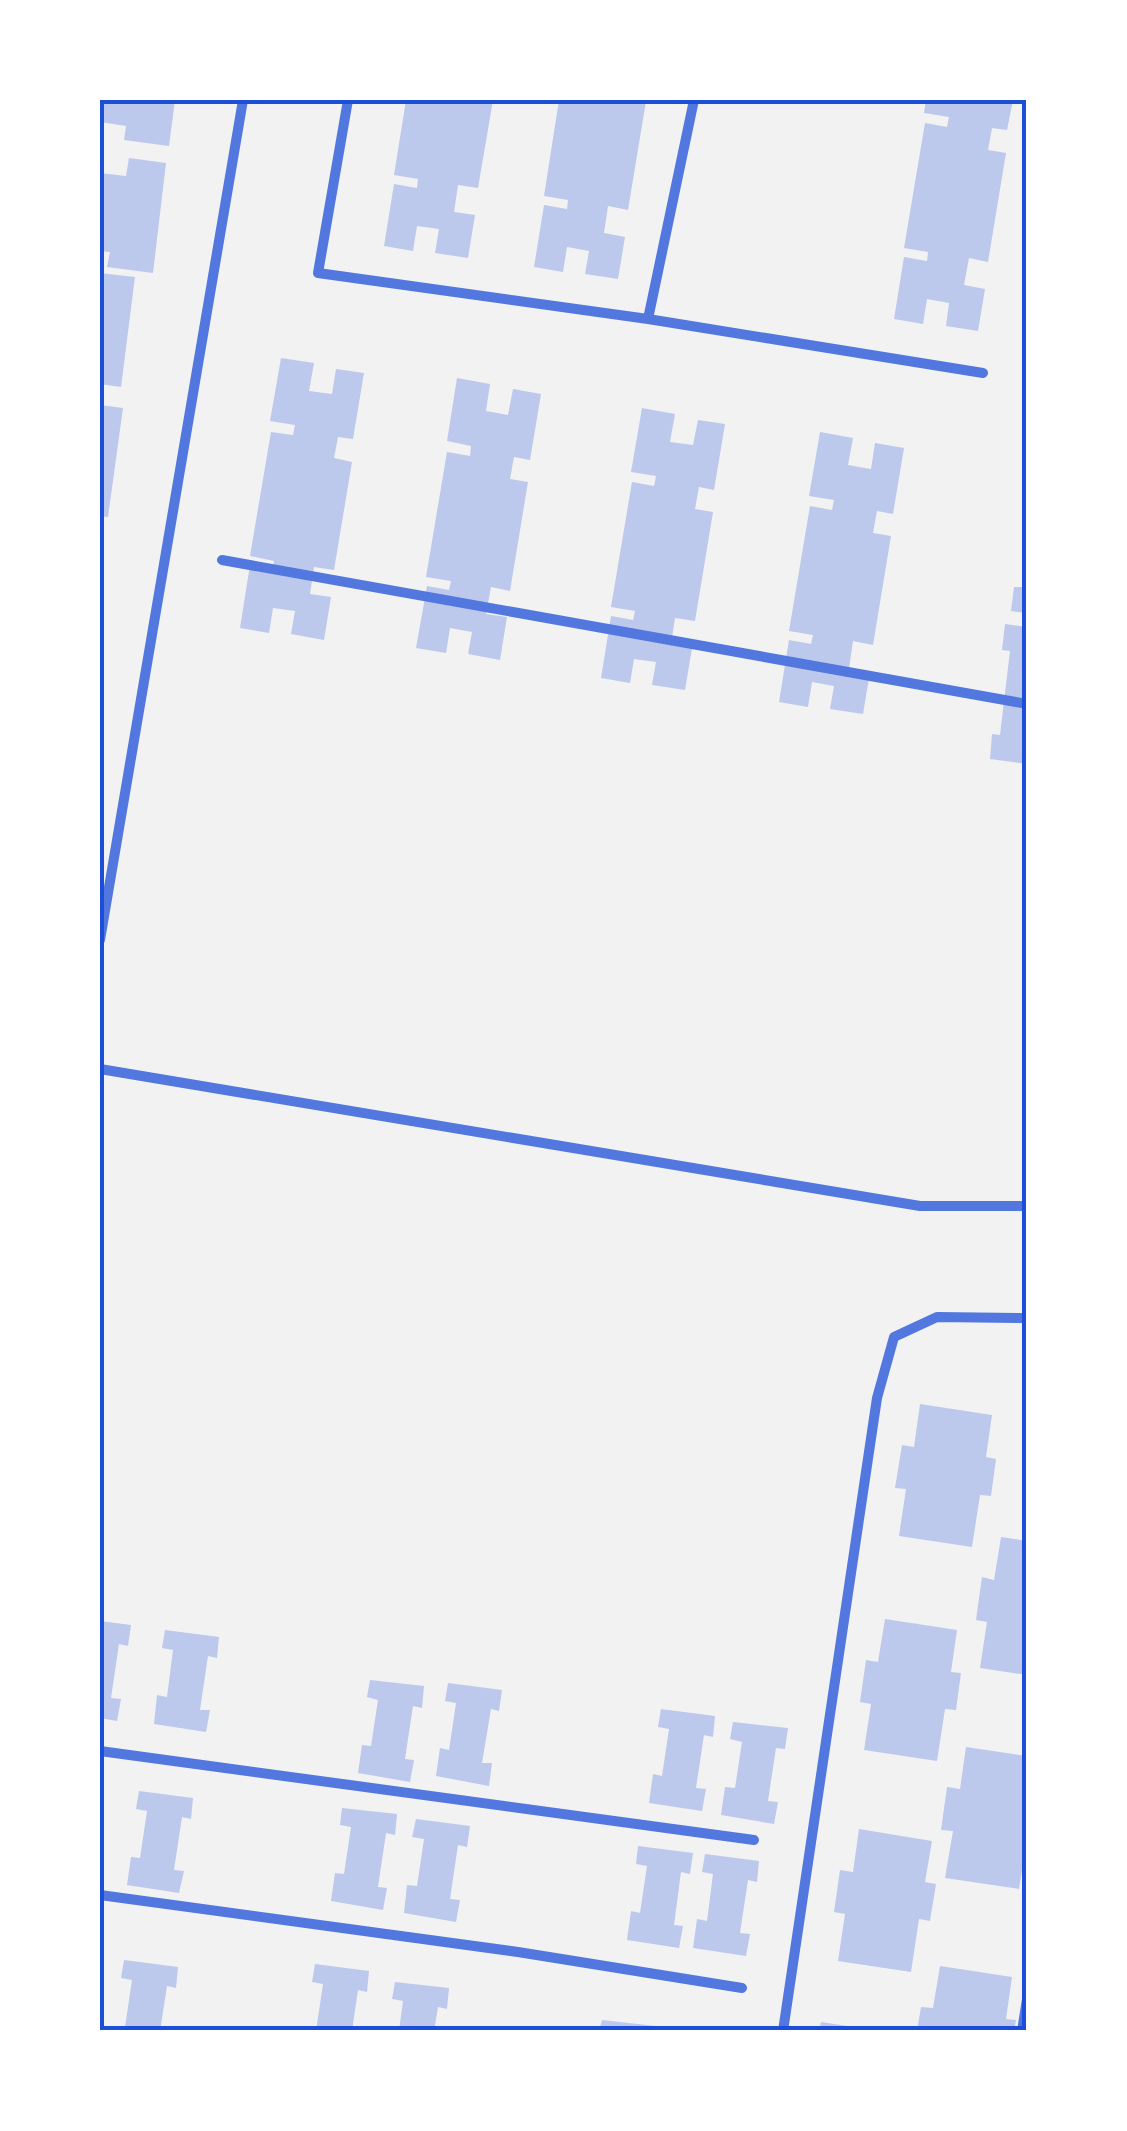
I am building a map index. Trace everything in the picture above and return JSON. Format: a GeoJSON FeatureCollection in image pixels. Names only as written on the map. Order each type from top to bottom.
{"type":"FeatureCollection","features":[{"type":"Feature","properties":{"kind":"street"},"geometry":{"type":"LineString","coordinates":[[100,940],[243,100]]}},
{"type":"Feature","properties":{"kind":"street"},"geometry":{"type":"LineString","coordinates":[[348,100],[318,273],[648,318],[983,373]]}},
{"type":"Feature","properties":{"kind":"street"},"geometry":{"type":"LineString","coordinates":[[648,318],[694,100]]}},
{"type":"Feature","properties":{"kind":"street"},"geometry":{"type":"LineString","coordinates":[[222,560],[1027,704]]}},
{"type":"Feature","properties":{"kind":"street"},"geometry":{"type":"LineString","coordinates":[[100,1069],[920,1206],[1027,1206]]}},
{"type":"Feature","properties":{"kind":"street"},"geometry":{"type":"LineString","coordinates":[[784,2031],[878,1398],[894,1337],[938,1317],[1027,1318]]}},
{"type":"Feature","properties":{"kind":"street"},"geometry":{"type":"LineString","coordinates":[[100,1751],[754,1840]]}},
{"type":"Feature","properties":{"kind":"street"},"geometry":{"type":"LineString","coordinates":[[100,1896],[518,1952],[742,1988]]}},
{"type":"Feature","properties":{"kind":"street"},"geometry":{"type":"LineString","coordinates":[[1022,2031],[1027,1999]]}},
{"type":"Feature","properties":{"kind":"building"},"geometry":{"type":"Polygon","coordinates":[[[100,100],[175,100],[169,146],[124,140],[126,126],[100,122],[100,100]]]}},
{"type":"Feature","properties":{"kind":"building"},"geometry":{"type":"Polygon","coordinates":[[[406,100],[493,100],[478,188],[458,185],[454,212],[475,215],[468,258],[435,253],[439,229],[417,226],[413,251],[384,246],[394,184],[417,188],[418,179],[394,175],[406,100]]]}},
{"type":"Feature","properties":{"kind":"building"},"geometry":{"type":"Polygon","coordinates":[[[559,100],[646,101],[628,210],[608,206],[604,233],[625,237],[618,279],[585,274],[589,251],[567,247],[563,272],[534,267],[544,205],[567,209],[568,200],[544,196],[559,100]]]}},
{"type":"Feature","properties":{"kind":"building"},"geometry":{"type":"Polygon","coordinates":[[[926,100],[1013,100],[1007,130],[992,128],[988,150],[1006,153],[988,262],[969,258],[964,285],[985,289],[978,331],[946,326],[949,303],[927,299],[923,324],[894,319],[904,257],[927,261],[928,252],[904,248],[925,123],[947,127],[949,117],[924,113],[926,100]]]}},
{"type":"Feature","properties":{"kind":"building"},"geometry":{"type":"Polygon","coordinates":[[[129,158],[166,163],[153,273],[107,267],[110,252],[100,251],[100,173],[126,176],[129,158]]]}},
{"type":"Feature","properties":{"kind":"building"},"geometry":{"type":"Polygon","coordinates":[[[100,273],[135,277],[121,387],[100,384],[100,273]]]}},
{"type":"Feature","properties":{"kind":"building"},"geometry":{"type":"Polygon","coordinates":[[[281,358],[314,363],[309,391],[332,394],[336,369],[364,373],[353,439],[338,437],[334,458],[352,462],[334,570],[314,567],[310,594],[331,597],[324,640],[291,634],[295,611],[273,608],[269,633],[240,628],[250,565],[273,570],[274,561],[250,556],[271,432],[293,435],[295,425],[270,421],[281,358]]]}},
{"type":"Feature","properties":{"kind":"building"},"geometry":{"type":"Polygon","coordinates":[[[457,378],[490,384],[486,411],[508,415],[513,389],[541,394],[530,460],[514,457],[510,479],[528,482],[510,591],[491,587],[486,614],[507,617],[500,660],[468,654],[472,632],[450,628],[446,653],[416,648],[427,586],[449,590],[451,581],[426,577],[447,452],[470,456],[471,446],[447,441],[457,378]]]}},
{"type":"Feature","properties":{"kind":"building"},"geometry":{"type":"Polygon","coordinates":[[[100,405],[123,408],[108,517],[100,516],[100,405]]]}},
{"type":"Feature","properties":{"kind":"building"},"geometry":{"type":"Polygon","coordinates":[[[642,408],[675,414],[670,442],[693,445],[698,420],[725,424],[714,490],[699,487],[695,509],[713,512],[695,621],[675,618],[671,644],[692,648],[685,690],[652,685],[656,662],[634,659],[630,683],[601,678],[611,616],[633,620],[635,611],[611,607],[632,482],[654,486],[656,476],[631,472],[642,408]]]}},
{"type":"Feature","properties":{"kind":"building"},"geometry":{"type":"Polygon","coordinates":[[[820,432],[853,438],[848,465],[871,469],[875,443],[904,448],[893,514],[877,511],[873,533],[891,536],[873,645],[853,641],[849,668],[870,672],[863,714],[830,709],[834,686],[812,682],[808,707],[779,702],[789,640],[811,644],[813,635],[789,631],[810,506],[832,510],[834,500],[809,496],[820,432]]]}},
{"type":"Feature","properties":{"kind":"building"},"geometry":{"type":"Polygon","coordinates":[[[1024,565],[1027,613],[1011,611],[1014,587],[1022,587],[1024,565]]]}},
{"type":"Feature","properties":{"kind":"building"},"geometry":{"type":"Polygon","coordinates":[[[1005,624],[1027,627],[1027,764],[990,759],[992,734],[1000,735],[1010,651],[1002,650],[1005,624]]]}},
{"type":"Feature","properties":{"kind":"building"},"geometry":{"type":"Polygon","coordinates":[[[920,1404],[992,1415],[986,1457],[996,1459],[991,1496],[980,1495],[972,1547],[899,1536],[906,1489],[895,1488],[902,1445],[914,1447],[920,1404]]]}},
{"type":"Feature","properties":{"kind":"building"},"geometry":{"type":"Polygon","coordinates":[[[1001,1537],[1027,1541],[1027,1675],[980,1668],[987,1622],[976,1620],[982,1577],[994,1580],[1001,1537]]]}},
{"type":"Feature","properties":{"kind":"building"},"geometry":{"type":"Polygon","coordinates":[[[885,1619],[957,1630],[951,1672],[961,1673],[956,1710],[945,1709],[937,1761],[864,1750],[871,1704],[860,1702],[866,1660],[878,1662],[885,1619]]]}},
{"type":"Feature","properties":{"kind":"building"},"geometry":{"type":"Polygon","coordinates":[[[100,1621],[131,1625],[128,1646],[119,1644],[111,1698],[121,1699],[117,1721],[100,1718],[100,1621]]]}},
{"type":"Feature","properties":{"kind":"building"},"geometry":{"type":"Polygon","coordinates":[[[165,1630],[219,1637],[217,1658],[208,1656],[200,1710],[210,1710],[206,1732],[154,1724],[157,1695],[167,1697],[173,1650],[162,1648],[165,1630]]]}},
{"type":"Feature","properties":{"kind":"building"},"geometry":{"type":"Polygon","coordinates":[[[370,1680],[424,1686],[422,1708],[413,1706],[405,1759],[414,1760],[410,1782],[358,1773],[362,1745],[371,1746],[378,1700],[367,1697],[370,1680]]]}},
{"type":"Feature","properties":{"kind":"building"},"geometry":{"type":"Polygon","coordinates":[[[448,1683],[502,1690],[499,1711],[491,1709],[482,1763],[492,1763],[489,1786],[436,1776],[440,1748],[449,1750],[456,1703],[445,1701],[448,1683]]]}},
{"type":"Feature","properties":{"kind":"building"},"geometry":{"type":"Polygon","coordinates":[[[661,1709],[715,1716],[713,1737],[704,1735],[696,1788],[706,1789],[702,1811],[649,1803],[653,1774],[662,1776],[669,1729],[658,1727],[661,1709]]]}},
{"type":"Feature","properties":{"kind":"building"},"geometry":{"type":"Polygon","coordinates":[[[733,1722],[788,1728],[785,1749],[776,1748],[768,1801],[778,1802],[774,1824],[721,1815],[725,1787],[735,1788],[742,1742],[730,1739],[733,1722]]]}},
{"type":"Feature","properties":{"kind":"building"},"geometry":{"type":"Polygon","coordinates":[[[966,1747],[1027,1756],[1027,1837],[1019,1889],[945,1878],[953,1831],[941,1830],[947,1787],[960,1789],[966,1747]]]}},
{"type":"Feature","properties":{"kind":"building"},"geometry":{"type":"Polygon","coordinates":[[[139,1791],[193,1798],[191,1819],[182,1817],[174,1870],[184,1871],[179,1893],[127,1885],[131,1857],[140,1858],[147,1811],[136,1809],[139,1791]]]}},
{"type":"Feature","properties":{"kind":"building"},"geometry":{"type":"Polygon","coordinates":[[[342,1808],[397,1814],[395,1835],[386,1833],[378,1887],[387,1888],[383,1910],[331,1901],[335,1873],[344,1874],[351,1827],[340,1825],[342,1808]]]}},
{"type":"Feature","properties":{"kind":"building"},"geometry":{"type":"Polygon","coordinates":[[[416,1819],[470,1826],[467,1847],[458,1845],[450,1899],[460,1900],[456,1922],[404,1913],[407,1885],[417,1886],[424,1839],[412,1837],[416,1819]]]}},
{"type":"Feature","properties":{"kind":"building"},"geometry":{"type":"Polygon","coordinates":[[[859,1829],[932,1841],[925,1882],[936,1884],[930,1921],[919,1919],[911,1972],[838,1961],[845,1914],[834,1912],[840,1870],[853,1872],[859,1829]]]}},
{"type":"Feature","properties":{"kind":"building"},"geometry":{"type":"Polygon","coordinates":[[[638,1846],[693,1853],[690,1874],[681,1872],[674,1925],[683,1926],[679,1948],[627,1940],[631,1911],[640,1913],[647,1866],[636,1864],[638,1846]]]}},
{"type":"Feature","properties":{"kind":"building"},"geometry":{"type":"Polygon","coordinates":[[[705,1854],[759,1861],[757,1882],[748,1880],[740,1933],[750,1934],[746,1956],[693,1948],[697,1919],[707,1921],[713,1874],[702,1872],[705,1854]]]}},
{"type":"Feature","properties":{"kind":"building"},"geometry":{"type":"Polygon","coordinates":[[[124,1960],[178,1967],[176,1988],[167,1986],[160,2031],[115,2031],[116,2026],[125,2027],[132,1980],[121,1978],[124,1960]]]}},
{"type":"Feature","properties":{"kind":"building"},"geometry":{"type":"Polygon","coordinates":[[[315,1964],[369,1971],[367,1992],[358,1990],[352,2031],[316,2031],[323,1984],[312,1982],[315,1964]]]}},
{"type":"Feature","properties":{"kind":"building"},"geometry":{"type":"Polygon","coordinates":[[[940,1966],[1012,1977],[1006,2019],[1016,2020],[1014,2031],[917,2031],[921,2007],[933,2008],[940,1966]]]}},
{"type":"Feature","properties":{"kind":"building"},"geometry":{"type":"Polygon","coordinates":[[[395,1982],[449,1988],[447,2009],[438,2007],[434,2031],[399,2031],[403,2001],[392,1999],[395,1982]]]}},
{"type":"Feature","properties":{"kind":"building"},"geometry":{"type":"Polygon","coordinates":[[[602,2020],[656,2026],[655,2031],[599,2031],[602,2020]]]}},
{"type":"Feature","properties":{"kind":"building"},"geometry":{"type":"Polygon","coordinates":[[[821,2022],[867,2029],[867,2031],[819,2031],[821,2022]]]}}]}
